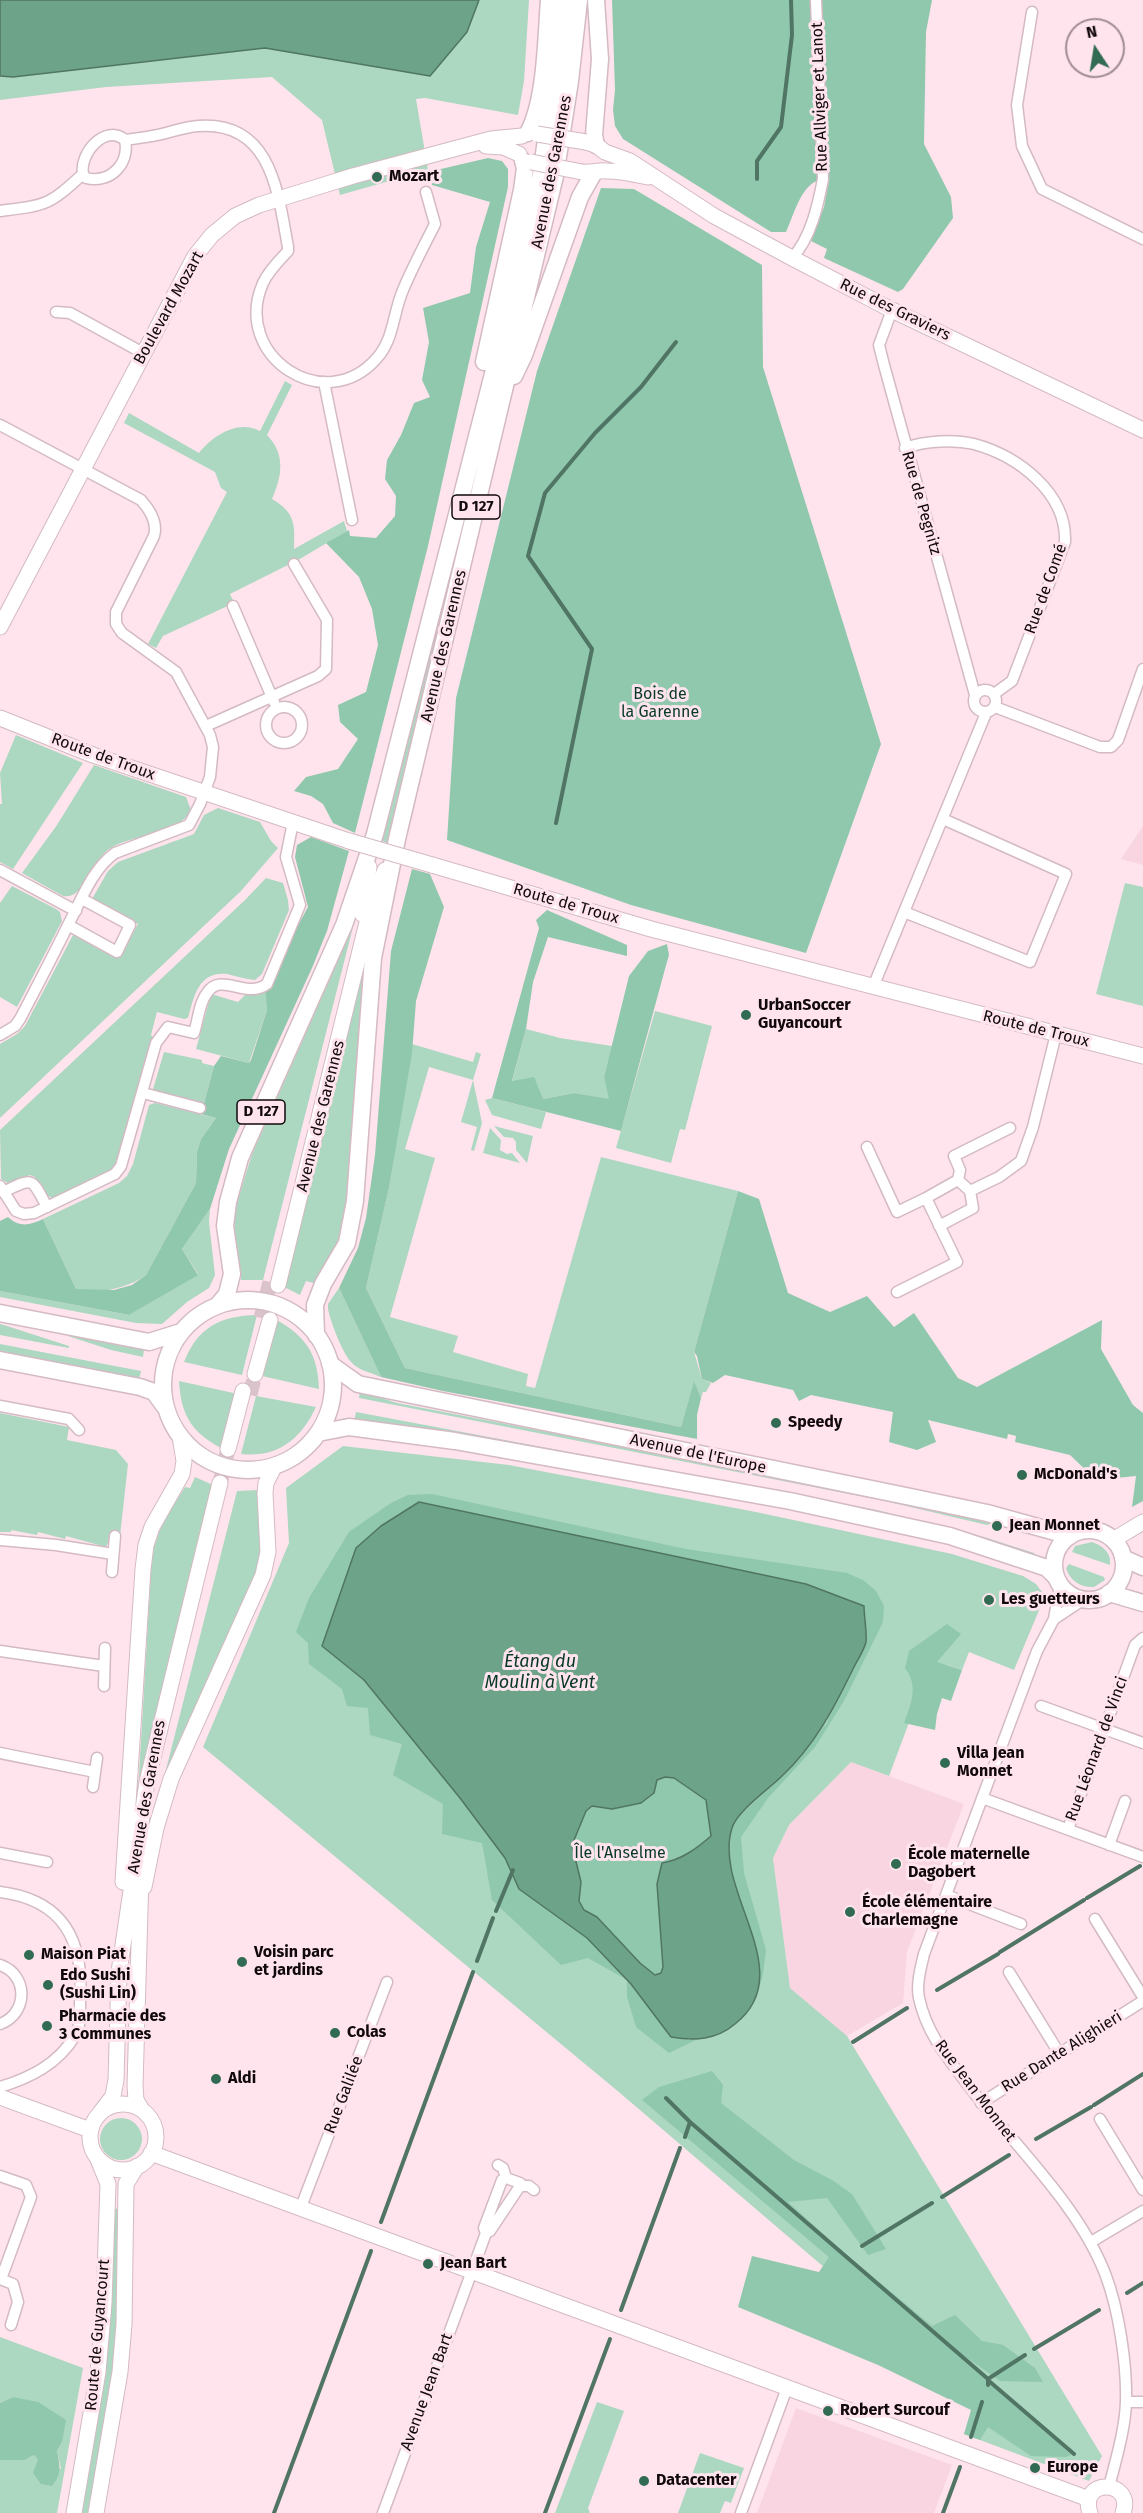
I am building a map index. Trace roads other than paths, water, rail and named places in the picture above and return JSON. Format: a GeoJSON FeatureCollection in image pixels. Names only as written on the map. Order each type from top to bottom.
{"type":"FeatureCollection","features":[{"type":"Feature","properties":{"kind":"main road"},"geometry":{"type":"LineString","coordinates":[[478,427],[483,366],[522,190],[525,168],[519,146],[529,134],[534,122],[544,64],[549,0]]}},
{"type":"Feature","properties":{"kind":"main road","name":"Avenue des Garennes"},"geometry":{"type":"LineString","coordinates":[[563,0],[555,79],[541,174],[375,834],[360,924],[274,1284],[370,910],[397,839],[555,176],[570,81],[579,0]]}},
{"type":"Feature","properties":{"kind":"main road"},"geometry":{"type":"LineString","coordinates":[[501,401],[524,356],[580,197],[592,172],[596,146],[594,135],[600,59],[596,0]]}},
{"type":"Feature","properties":{"kind":"main road","name":"Boulevard Mozart"},"geometry":{"type":"LineString","coordinates":[[0,627],[81,469],[195,256],[212,235],[235,216],[277,198],[491,139],[529,134],[596,146]]}},
{"type":"Feature","properties":{"kind":"main road","name":"Boulevard Mozart"},"geometry":{"type":"LineString","coordinates":[[471,145],[503,147],[524,159],[592,172]]}},
{"type":"Feature","properties":{"kind":"main road","name":"Rue des Graviers"},"geometry":{"type":"LineString","coordinates":[[596,146],[630,161],[714,216],[892,310],[1143,430]]}},
{"type":"Feature","properties":{"kind":"main road","name":"Rue des Graviers"},"geometry":{"type":"LineString","coordinates":[[592,172],[617,171],[654,178]]}},
{"type":"Feature","properties":{"kind":"main road","name":"Route de Troux"},"geometry":{"type":"LineString","coordinates":[[0,718],[93,755],[349,841],[651,929],[1143,1056]]}},
{"type":"Feature","properties":{"kind":"main road","name":"D 127"},"geometry":{"type":"LineString","coordinates":[[217,1306],[227,1294],[232,1274],[225,1226],[228,1202],[240,1158],[344,925],[375,834]]}},
{"type":"Feature","properties":{"kind":"main road","name":"D 127"},"geometry":{"type":"LineString","coordinates":[[316,1335],[315,1305],[323,1284],[347,1243],[355,1201],[373,958],[397,839]]}},
{"type":"Feature","properties":{"kind":"main road"},"geometry":{"type":"LineString","coordinates":[[166,1408],[163,1389],[164,1369],[170,1350],[182,1332],[198,1316],[217,1306],[235,1301],[253,1300],[272,1304],[304,1321],[316,1335],[330,1364],[333,1382],[331,1401],[318,1433],[291,1458],[275,1465],[245,1470],[223,1466],[202,1457],[180,1436]]}},
{"type":"Feature","properties":{"kind":"main road"},"geometry":{"type":"LineString","coordinates":[[0,1313],[149,1342],[182,1332]]}},
{"type":"Feature","properties":{"kind":"main road"},"geometry":{"type":"LineString","coordinates":[[252,1373],[266,1319]]}},
{"type":"Feature","properties":{"kind":"main road"},"geometry":{"type":"LineString","coordinates":[[0,1360],[140,1387],[154,1392],[166,1408],[180,1436],[184,1461],[182,1474],[152,1527],[146,1545],[143,1569],[119,1972]]}},
{"type":"Feature","properties":{"kind":"main road","name":"Avenue de l'Europe"},"geometry":{"type":"LineString","coordinates":[[330,1364],[358,1384],[917,1498],[987,1513],[1070,1536]]}},
{"type":"Feature","properties":{"kind":"main road"},"geometry":{"type":"LineString","coordinates":[[232,1450],[247,1393]]}},
{"type":"Feature","properties":{"kind":"main road","name":"Avenue de l'Europe"},"geometry":{"type":"LineString","coordinates":[[318,1433],[350,1427],[455,1441],[790,1501],[950,1536],[1047,1568],[1058,1581]]}},
{"type":"Feature","properties":{"kind":"main road"},"geometry":{"type":"LineString","coordinates":[[141,1902],[156,1828],[171,1779],[263,1575],[268,1552],[266,1483],[275,1465]]}},
{"type":"Feature","properties":{"kind":"main road","name":"Avenue des Garennes"},"geometry":{"type":"LineString","coordinates":[[100,2113],[113,2096],[116,2080],[119,1972],[147,1782],[223,1484],[154,1783],[141,1868],[135,2086],[136,2100],[142,2110]]}},
{"type":"Feature","properties":{"kind":"main road"},"geometry":{"type":"LineString","coordinates":[[1113,1540],[1143,1522]]}},
{"type":"Feature","properties":{"kind":"main road"},"geometry":{"type":"LineString","coordinates":[[1093,1530],[1113,1540],[1123,1558],[1122,1576],[1109,1593],[1101,1598],[1075,1597],[1058,1581],[1054,1566],[1056,1554],[1059,1547],[1070,1536],[1081,1531],[1093,1530]]}},
{"type":"Feature","properties":{"kind":"main road"},"geometry":{"type":"LineString","coordinates":[[1123,1558],[1143,1567]]}},
{"type":"Feature","properties":{"kind":"main road"},"geometry":{"type":"LineString","coordinates":[[1109,1593],[1143,1603]]}},
{"type":"Feature","properties":{"kind":"main road"},"geometry":{"type":"LineString","coordinates":[[0,2097],[90,2130]]}},
{"type":"Feature","properties":{"kind":"main road"},"geometry":{"type":"LineString","coordinates":[[121,2104],[132,2105],[142,2110],[149,2117],[156,2134],[152,2153],[137,2166],[127,2169],[116,2169],[105,2165],[92,2149],[90,2130],[100,2113],[121,2104]]}},
{"type":"Feature","properties":{"kind":"main road"},"geometry":{"type":"LineString","coordinates":[[152,2153],[788,2388],[1089,2506],[1097,2489],[1109,2487],[1118,2490],[1123,2497],[1125,2512]]}},
{"type":"Feature","properties":{"kind":"main road","name":"Route de Guyancourt"},"geometry":{"type":"LineString","coordinates":[[74,2513],[98,2372],[104,2303],[108,2184],[97,2157]]}},
{"type":"Feature","properties":{"kind":"main road","name":"Route de Guyancourt"},"geometry":{"type":"LineString","coordinates":[[96,2513],[120,2372],[124,2324],[126,2184],[137,2166]]}},
{"type":"Feature","properties":{"kind":"street","name":"Rue Allviger et Lanot"},"geometry":{"type":"LineString","coordinates":[[792,258],[801,249],[824,179],[816,0]]}},
{"type":"Feature","properties":{"kind":"street"},"geometry":{"type":"LineString","coordinates":[[1032,12],[1017,105],[1022,146],[1042,189],[1143,239]]}},
{"type":"Feature","properties":{"kind":"street"},"geometry":{"type":"LineString","coordinates":[[0,211],[39,206],[53,201],[82,174],[83,163],[100,138],[114,134],[125,140],[200,125],[236,131],[255,143],[262,153],[277,198],[288,251],[268,273],[262,285],[257,312],[260,333],[267,351],[283,368],[307,380],[324,382],[340,380],[362,371],[384,349],[393,328],[402,291],[435,224],[426,192]]}},
{"type":"Feature","properties":{"kind":"street"},"geometry":{"type":"LineString","coordinates":[[82,174],[86,178],[99,180],[114,174],[126,152],[125,140]]}},
{"type":"Feature","properties":{"kind":"street","name":"Rue de Pegnitz"},"geometry":{"type":"LineString","coordinates":[[892,310],[879,345],[905,448],[975,695]]}},
{"type":"Feature","properties":{"kind":"street"},"geometry":{"type":"LineString","coordinates":[[56,312],[70,313],[143,353]]}},
{"type":"Feature","properties":{"kind":"street"},"geometry":{"type":"LineString","coordinates":[[324,382],[352,520]]}},
{"type":"Feature","properties":{"kind":"street"},"geometry":{"type":"LineString","coordinates":[[0,425],[141,500],[150,512],[155,530],[116,612],[116,624],[122,633],[176,672],[206,726],[213,755],[210,777],[189,825],[115,853],[107,859],[82,899],[20,1019],[15,1026],[0,1035]]}},
{"type":"Feature","properties":{"kind":"street","name":"Rue de Comé"},"geometry":{"type":"LineString","coordinates":[[905,448],[918,444],[950,442],[972,444],[996,452],[1033,474],[1051,496],[1064,523],[1065,542],[1012,681],[994,694]]}},
{"type":"Feature","properties":{"kind":"street"},"geometry":{"type":"LineString","coordinates":[[206,726],[318,676],[328,665],[327,620],[294,564]]}},
{"type":"Feature","properties":{"kind":"street"},"geometry":{"type":"LineString","coordinates":[[233,606],[277,709]]}},
{"type":"Feature","properties":{"kind":"street"},"geometry":{"type":"LineString","coordinates":[[873,987],[943,819],[990,710],[996,700],[994,694],[984,690],[975,695],[974,705],[979,711],[990,710],[1100,747],[1111,747],[1118,740],[1143,669]]}},
{"type":"Feature","properties":{"kind":"street"},"geometry":{"type":"LineString","coordinates":[[904,912],[1030,962],[1066,874],[943,819]]}},
{"type":"Feature","properties":{"kind":"street"},"geometry":{"type":"LineString","coordinates":[[47,1207],[35,1184],[31,1181],[2,1189],[16,1211],[24,1214],[34,1213],[47,1207],[115,1174],[122,1166],[156,1043],[168,1027],[194,1033],[205,994],[219,984],[230,984],[249,991],[259,990],[267,984],[300,905],[286,857],[293,822]]}},
{"type":"Feature","properties":{"kind":"street"},"geometry":{"type":"LineString","coordinates":[[0,870],[76,911]]}},
{"type":"Feature","properties":{"kind":"street"},"geometry":{"type":"LineString","coordinates":[[69,925],[117,952],[130,925],[82,899]]}},
{"type":"Feature","properties":{"kind":"street"},"geometry":{"type":"LineString","coordinates":[[970,1191],[999,1177],[1021,1161],[1056,1034]]}},
{"type":"Feature","properties":{"kind":"street"},"geometry":{"type":"LineString","coordinates":[[142,1093],[200,1108]]}},
{"type":"Feature","properties":{"kind":"street"},"geometry":{"type":"LineString","coordinates":[[867,1147],[897,1212],[958,1180],[960,1170],[954,1156],[1010,1128]]}},
{"type":"Feature","properties":{"kind":"street"},"geometry":{"type":"LineString","coordinates":[[939,1226],[973,1209],[970,1191],[958,1180]]}},
{"type":"Feature","properties":{"kind":"street"},"geometry":{"type":"LineString","coordinates":[[897,1292],[957,1262],[926,1198]]}},
{"type":"Feature","properties":{"kind":"street"},"geometry":{"type":"LineString","coordinates":[[0,1406],[69,1419],[78,1430]]}},
{"type":"Feature","properties":{"kind":"street"},"geometry":{"type":"LineString","coordinates":[[112,1572],[115,1536]]}},
{"type":"Feature","properties":{"kind":"street"},"geometry":{"type":"LineString","coordinates":[[0,1540],[56,1545],[113,1554]]}},
{"type":"Feature","properties":{"kind":"street","name":"Rue Jean Monnet"},"geometry":{"type":"LineString","coordinates":[[1058,1581],[1054,1619],[1037,1651],[924,1954],[918,1996],[928,2029],[981,2103],[1054,2192],[1090,2242],[1106,2277],[1121,2340],[1126,2402],[1122,2437],[1109,2487]]}},
{"type":"Feature","properties":{"kind":"street","name":"Rue Jean Monnet"},"geometry":{"type":"LineString","coordinates":[[1054,1619],[1084,1599]]}},
{"type":"Feature","properties":{"kind":"street","name":"Rue Léonard de Vinci"},"geometry":{"type":"LineString","coordinates":[[1068,1829],[1135,1645],[1143,1638]]}},
{"type":"Feature","properties":{"kind":"street"},"geometry":{"type":"LineString","coordinates":[[104,1686],[105,1648]]}},
{"type":"Feature","properties":{"kind":"street"},"geometry":{"type":"LineString","coordinates":[[0,1652],[105,1666]]}},
{"type":"Feature","properties":{"kind":"street"},"geometry":{"type":"LineString","coordinates":[[1041,1706],[1143,1743]]}},
{"type":"Feature","properties":{"kind":"street"},"geometry":{"type":"LineString","coordinates":[[0,1753],[95,1772]]}},
{"type":"Feature","properties":{"kind":"street"},"geometry":{"type":"LineString","coordinates":[[93,1787],[97,1758]]}},
{"type":"Feature","properties":{"kind":"street"},"geometry":{"type":"LineString","coordinates":[[982,1798],[1143,1857]]}},
{"type":"Feature","properties":{"kind":"street"},"geometry":{"type":"LineString","coordinates":[[1109,1845],[1125,1801]]}},
{"type":"Feature","properties":{"kind":"street"},"geometry":{"type":"LineString","coordinates":[[0,1853],[47,1862]]}},
{"type":"Feature","properties":{"kind":"street"},"geometry":{"type":"LineString","coordinates":[[0,1892],[21,1896],[39,1904],[67,1927],[75,1941],[79,1956],[81,1989],[76,2035],[51,2063],[35,2074],[0,2087]]}},
{"type":"Feature","properties":{"kind":"street"},"geometry":{"type":"LineString","coordinates":[[946,1895],[1022,1923]]}},
{"type":"Feature","properties":{"kind":"street"},"geometry":{"type":"LineString","coordinates":[[1095,1919],[1143,1999]]}},
{"type":"Feature","properties":{"kind":"street"},"geometry":{"type":"LineString","coordinates":[[0,1965],[12,1971],[18,1979],[22,1994],[17,2013],[8,2021],[0,2024]]}},
{"type":"Feature","properties":{"kind":"street"},"geometry":{"type":"LineString","coordinates":[[1009,1972],[1059,2053]]}},
{"type":"Feature","properties":{"kind":"street","name":"Rue Galilée"},"geometry":{"type":"LineString","coordinates":[[301,2207],[387,1982]]}},
{"type":"Feature","properties":{"kind":"street","name":"Rue Dante Alighieri"},"geometry":{"type":"LineString","coordinates":[[981,2103],[1143,1999]]}},
{"type":"Feature","properties":{"kind":"street"},"geometry":{"type":"LineString","coordinates":[[1100,2119],[1143,2190]]}},
{"type":"Feature","properties":{"kind":"street"},"geometry":{"type":"LineString","coordinates":[[498,2165],[503,2168],[506,2178]]}},
{"type":"Feature","properties":{"kind":"street"},"geometry":{"type":"LineString","coordinates":[[0,2176],[26,2186],[31,2197],[1,2279],[13,2284],[18,2302],[11,2325]]}},
{"type":"Feature","properties":{"kind":"street"},"geometry":{"type":"LineString","coordinates":[[506,2178],[519,2183],[520,2186],[529,2186],[534,2190]]}},
{"type":"Feature","properties":{"kind":"street"},"geometry":{"type":"LineString","coordinates":[[506,2178],[502,2180],[484,2228],[486,2233],[490,2231],[520,2186]]}},
{"type":"Feature","properties":{"kind":"street"},"geometry":{"type":"LineString","coordinates":[[1090,2242],[1143,2211]]}},
{"type":"Feature","properties":{"kind":"street","name":"Avenue Jean Bart"},"geometry":{"type":"LineString","coordinates":[[382,2513],[486,2233]]}},
{"type":"Feature","properties":{"kind":"street"},"geometry":{"type":"LineString","coordinates":[[741,2513],[788,2388]]}},
{"type":"Feature","properties":{"kind":"street"},"geometry":{"type":"LineString","coordinates":[[1126,2402],[1143,2402]]}},
{"type":"Feature","properties":{"kind":"water"},"geometry":{"type":"Polygon","coordinates":[[[0,0],[479,0],[467,32],[430,76],[265,48],[13,77],[0,76],[0,0]]]}},
{"type":"Feature","properties":{"kind":"water","name":"Étang du Moulin à Vent"},"geometry":{"type":"Polygon","coordinates":[[[419,1502],[806,1584],[864,1606],[866,1642],[830,1713],[804,1752],[740,1815],[732,1828],[729,1852],[733,1878],[758,1956],[760,1980],[753,2003],[728,2029],[705,2038],[671,2037],[631,1984],[587,1938],[519,1889],[505,1858],[460,1798],[364,1680],[322,1646],[356,1548],[381,1526],[419,1502]],[[665,1777],[657,1780],[654,1793],[641,1803],[612,1809],[592,1806],[586,1811],[572,1845],[581,1882],[579,1901],[584,1910],[597,1917],[640,1963],[655,1975],[661,1973],[663,1967],[657,1884],[662,1863],[688,1853],[711,1836],[706,1800],[674,1778],[665,1777]]]}},
{"type":"Feature","properties":{"kind":"waterway"},"geometry":{"type":"LineString","coordinates":[[757,179],[757,161],[781,127],[792,35],[791,0]]}},
{"type":"Feature","properties":{"kind":"waterway"},"geometry":{"type":"LineString","coordinates":[[556,823],[592,649],[528,556],[545,493],[595,433],[641,387],[676,342]]}},
{"type":"Feature","properties":{"kind":"waterway"},"geometry":{"type":"LineString","coordinates":[[1087,1898],[1140,1866]]}},
{"type":"Feature","properties":{"kind":"waterway"},"geometry":{"type":"LineString","coordinates":[[496,1911],[513,1870]]}},
{"type":"Feature","properties":{"kind":"waterway"},"geometry":{"type":"LineString","coordinates":[[1000,1952],[1084,1900]]}},
{"type":"Feature","properties":{"kind":"waterway"},"geometry":{"type":"LineString","coordinates":[[477,1961],[493,1918]]}},
{"type":"Feature","properties":{"kind":"waterway"},"geometry":{"type":"LineString","coordinates":[[937,1990],[998,1954]]}},
{"type":"Feature","properties":{"kind":"waterway"},"geometry":{"type":"LineString","coordinates":[[381,2222],[473,1972]]}},
{"type":"Feature","properties":{"kind":"waterway"},"geometry":{"type":"LineString","coordinates":[[853,2042],[907,2008]]}},
{"type":"Feature","properties":{"kind":"waterway"},"geometry":{"type":"LineString","coordinates":[[1094,2105],[1143,2074]]}},
{"type":"Feature","properties":{"kind":"waterway"},"geometry":{"type":"LineString","coordinates":[[666,2098],[690,2122],[988,2379],[988,2385]]}},
{"type":"Feature","properties":{"kind":"waterway"},"geometry":{"type":"LineString","coordinates":[[1036,2139],[1091,2107]]}},
{"type":"Feature","properties":{"kind":"waterway"},"geometry":{"type":"LineString","coordinates":[[685,2137],[690,2122]]}},
{"type":"Feature","properties":{"kind":"waterway"},"geometry":{"type":"LineString","coordinates":[[621,2310],[680,2148]]}},
{"type":"Feature","properties":{"kind":"waterway"},"geometry":{"type":"LineString","coordinates":[[942,2197],[1009,2155]]}},
{"type":"Feature","properties":{"kind":"waterway"},"geometry":{"type":"LineString","coordinates":[[862,2246],[932,2203]]}},
{"type":"Feature","properties":{"kind":"waterway"},"geometry":{"type":"LineString","coordinates":[[274,2513],[371,2251]]}},
{"type":"Feature","properties":{"kind":"waterway"},"geometry":{"type":"LineString","coordinates":[[1127,2293],[1143,2283]]}},
{"type":"Feature","properties":{"kind":"waterway"},"geometry":{"type":"LineString","coordinates":[[1034,2349],[1099,2310]]}},
{"type":"Feature","properties":{"kind":"waterway"},"geometry":{"type":"LineString","coordinates":[[545,2513],[610,2339]]}},
{"type":"Feature","properties":{"kind":"waterway"},"geometry":{"type":"LineString","coordinates":[[988,2379],[1025,2355]]}},
{"type":"Feature","properties":{"kind":"waterway"},"geometry":{"type":"LineString","coordinates":[[989,2381],[1074,2454]]}},
{"type":"Feature","properties":{"kind":"waterway"},"geometry":{"type":"LineString","coordinates":[[971,2437],[982,2402]]}},
{"type":"Feature","properties":{"kind":"waterway"},"geometry":{"type":"LineString","coordinates":[[943,2513],[960,2467]]}},
{"type":"Feature","properties":{"kind":"tunnel"},"geometry":{"type":"LineString","coordinates":[[261,1318],[270,1282]]}},
{"type":"Feature","properties":{"kind":"tunnel"},"geometry":{"type":"LineString","coordinates":[[250,1395],[255,1374]]}},
{"type":"Feature","properties":{"kind":"tunnel"},"geometry":{"type":"LineString","coordinates":[[220,1483],[228,1449]]}},
{"type":"Feature","properties":{"kind":"place","name":"Mozart"},"geometry":{"type":"Point","coordinates":[377,177]}},
{"type":"Feature","properties":{"kind":"place","name":"UrbanSoccer Guyancourt"},"geometry":{"type":"Point","coordinates":[746,1015]}},
{"type":"Feature","properties":{"kind":"place","name":"Speedy"},"geometry":{"type":"Point","coordinates":[776,1423]}},
{"type":"Feature","properties":{"kind":"place","name":"McDonald's"},"geometry":{"type":"Point","coordinates":[1022,1475]}},
{"type":"Feature","properties":{"kind":"place","name":"Jean Monnet"},"geometry":{"type":"Point","coordinates":[997,1526]}},
{"type":"Feature","properties":{"kind":"place","name":"Les guetteurs"},"geometry":{"type":"Point","coordinates":[989,1600]}},
{"type":"Feature","properties":{"kind":"place","name":"Villa Jean Monnet"},"geometry":{"type":"Point","coordinates":[945,1763]}},
{"type":"Feature","properties":{"kind":"place","name":"École maternelle Dagobert"},"geometry":{"type":"Point","coordinates":[896,1864]}},
{"type":"Feature","properties":{"kind":"place","name":"École élémentaire Charlemagne"},"geometry":{"type":"Point","coordinates":[850,1912]}},
{"type":"Feature","properties":{"kind":"place","name":"Maison Piat"},"geometry":{"type":"Point","coordinates":[29,1955]}},
{"type":"Feature","properties":{"kind":"place","name":"Voisin parc et jardins"},"geometry":{"type":"Point","coordinates":[242,1962]}},
{"type":"Feature","properties":{"kind":"place","name":"Edo Sushi (Sushi Lin)"},"geometry":{"type":"Point","coordinates":[48,1985]}},
{"type":"Feature","properties":{"kind":"place","name":"Pharmacie des 3 Communes"},"geometry":{"type":"Point","coordinates":[47,2026]}},
{"type":"Feature","properties":{"kind":"place","name":"Colas"},"geometry":{"type":"Point","coordinates":[335,2033]}},
{"type":"Feature","properties":{"kind":"place","name":"Aldi"},"geometry":{"type":"Point","coordinates":[216,2079]}},
{"type":"Feature","properties":{"kind":"place","name":"Jean Bart"},"geometry":{"type":"Point","coordinates":[428,2264]}},
{"type":"Feature","properties":{"kind":"place","name":"Robert Surcouf"},"geometry":{"type":"Point","coordinates":[828,2411]}},
{"type":"Feature","properties":{"kind":"place","name":"Europe"},"geometry":{"type":"Point","coordinates":[1035,2468]}},
{"type":"Feature","properties":{"kind":"place","name":"Datacenter"},"geometry":{"type":"Point","coordinates":[644,2481]}},
{"type":"Feature","properties":{"kind":"park label","name":"Bois de la Garenne"},"geometry":{"type":"Point","coordinates":[660,704]}},
{"type":"Feature","properties":{"kind":"park label","name":"Île l'Anselme"},"geometry":{"type":"Point","coordinates":[620,1854]}}]}
